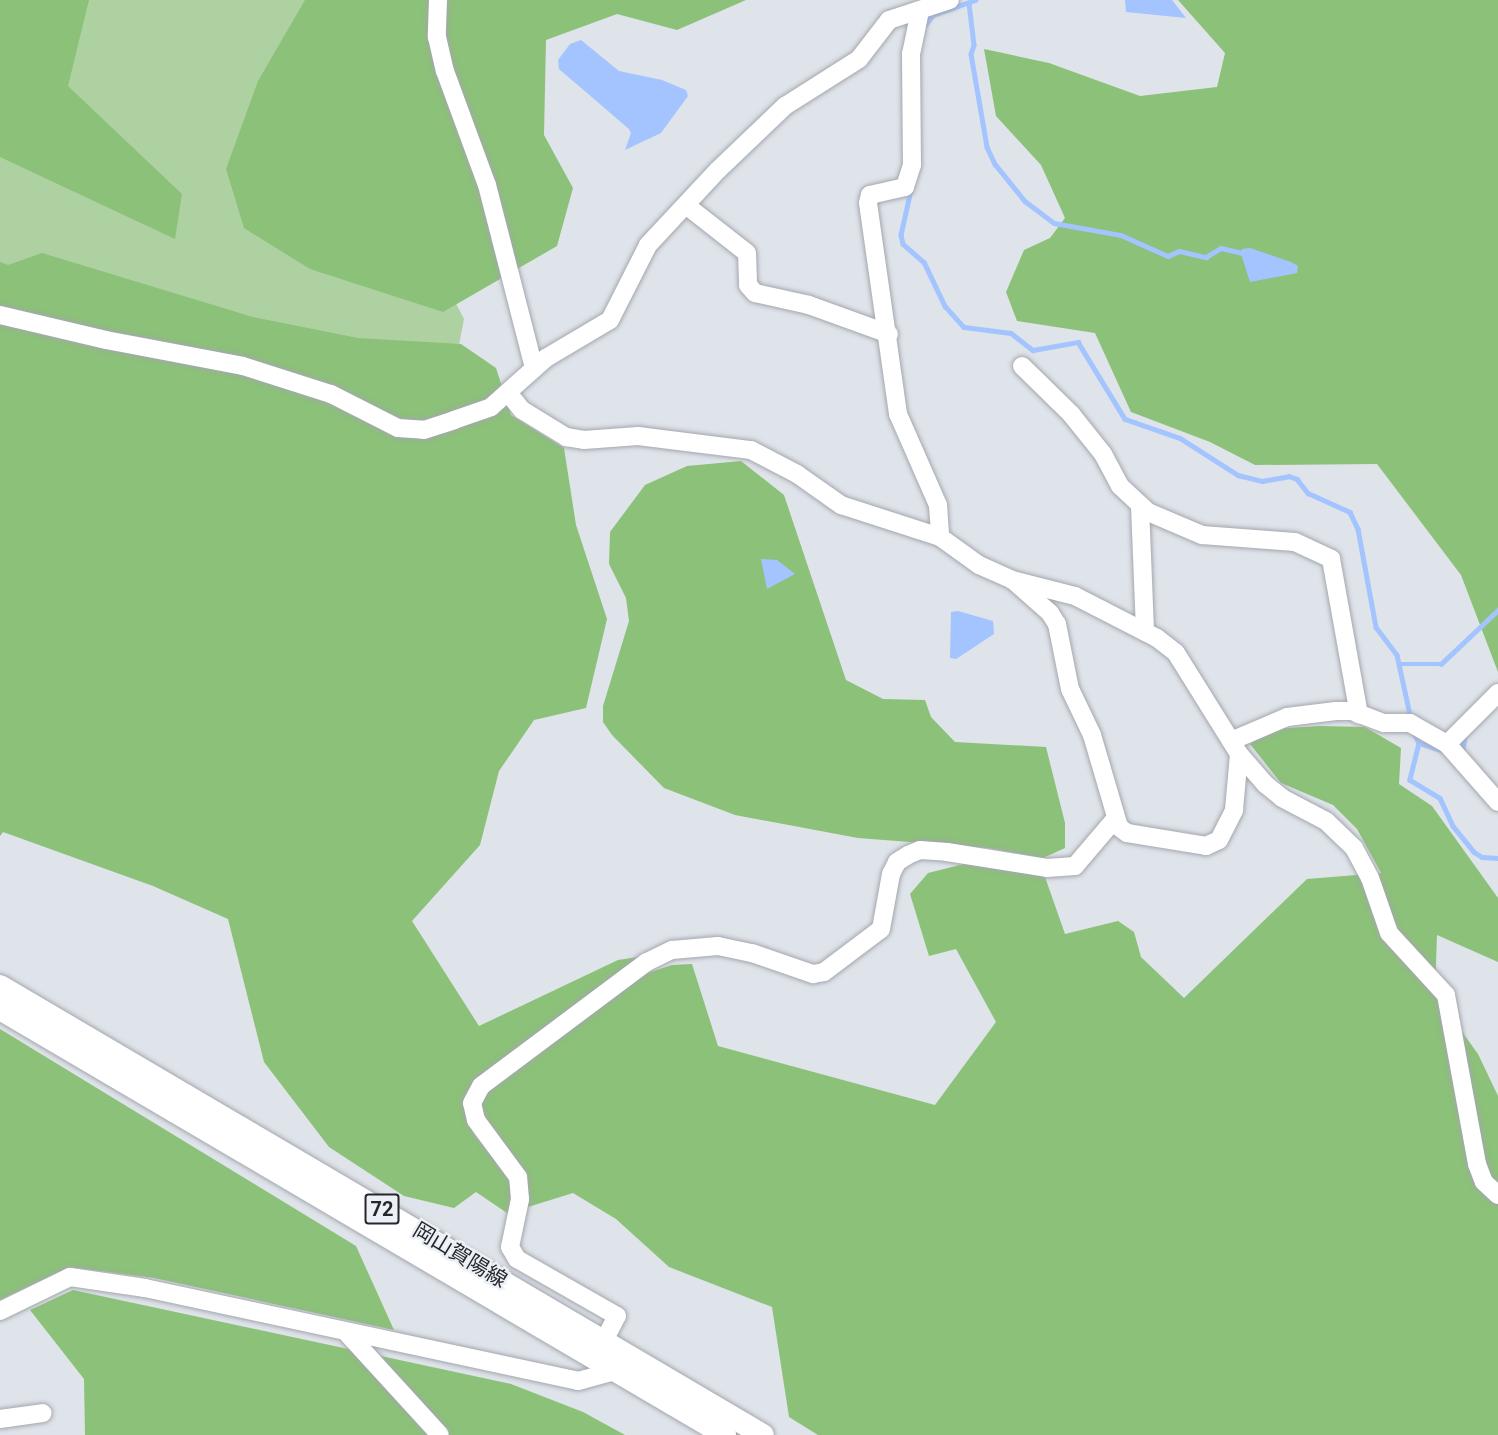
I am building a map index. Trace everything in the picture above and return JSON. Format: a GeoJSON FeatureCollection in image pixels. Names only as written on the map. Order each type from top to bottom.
{"type":"FeatureCollection","features":[{"type":"Feature","properties":{"kind":"main road","name":"岡山賀陽線"},"geometry":{"type":"LineString","coordinates":[[0,986],[763,1435]]}},
{"type":"Feature","properties":{"kind":"main road","name":"岡山賀陽線"},"geometry":{"type":"LineString","coordinates":[[0,1009],[725,1435]]}},
{"type":"Feature","properties":{"kind":"street"},"geometry":{"type":"LineString","coordinates":[[438,0],[437,37],[445,71],[486,185],[534,368]]}},
{"type":"Feature","properties":{"kind":"street"},"geometry":{"type":"LineString","coordinates":[[0,315],[106,340],[243,366],[331,394],[398,428],[424,430],[491,407],[509,394],[534,368],[610,320],[648,245],[687,206],[718,170],[785,106],[859,59],[889,20],[900,14],[920,11],[950,0]]}},
{"type":"Feature","properties":{"kind":"street"},"geometry":{"type":"LineString","coordinates":[[920,11],[911,54],[912,165],[905,187],[870,195],[868,203],[889,334],[898,414],[938,504],[940,537]]}},
{"type":"Feature","properties":{"kind":"street"},"geometry":{"type":"LineString","coordinates":[[687,206],[747,253],[748,285],[755,293],[809,305],[889,334]]}},
{"type":"Feature","properties":{"kind":"street"},"geometry":{"type":"LineString","coordinates":[[1022,366],[1071,414],[1103,454],[1120,486],[1140,506],[1202,535],[1295,542],[1331,560],[1359,714]]}},
{"type":"Feature","properties":{"kind":"street"},"geometry":{"type":"LineString","coordinates":[[509,394],[522,410],[566,437],[584,440],[638,436],[751,450],[797,474],[841,505],[940,537],[979,565],[1012,580],[1075,596],[1145,632],[1176,653],[1235,748],[1282,798],[1326,821],[1354,848],[1370,878],[1389,933],[1446,995],[1477,1164],[1484,1182],[1498,1195]]}},
{"type":"Feature","properties":{"kind":"street"},"geometry":{"type":"LineString","coordinates":[[1140,506],[1145,632]]}},
{"type":"Feature","properties":{"kind":"street"},"geometry":{"type":"LineString","coordinates":[[1012,580],[1050,613],[1057,624],[1070,689],[1092,735],[1115,819],[1127,833],[1206,846],[1219,840],[1234,810],[1235,748]]}},
{"type":"Feature","properties":{"kind":"street"},"geometry":{"type":"LineString","coordinates":[[1447,744],[1498,693]]}},
{"type":"Feature","properties":{"kind":"street"},"geometry":{"type":"LineString","coordinates":[[1235,748],[1287,717],[1336,711],[1359,714],[1384,723],[1412,724],[1447,744],[1498,802]]}},
{"type":"Feature","properties":{"kind":"street"},"geometry":{"type":"LineString","coordinates":[[604,1341],[616,1316],[518,1259],[510,1247],[520,1199],[518,1177],[476,1120],[472,1103],[481,1086],[647,962],[672,950],[718,946],[752,953],[813,974],[824,972],[881,929],[891,874],[897,862],[908,855],[920,850],[1047,867],[1075,866],[1115,819]]}},
{"type":"Feature","properties":{"kind":"street"},"geometry":{"type":"LineString","coordinates":[[0,1311],[70,1277],[145,1288],[578,1381],[616,1371]]}},
{"type":"Feature","properties":{"kind":"street"},"geometry":{"type":"LineString","coordinates":[[346,1332],[440,1435]]}},
{"type":"Feature","properties":{"kind":"street"},"geometry":{"type":"LineString","coordinates":[[0,1419],[43,1413]]}},
{"type":"Feature","properties":{"kind":"green space"},"geometry":{"type":"Polygon","coordinates":[[[0,0],[389,0],[438,269],[464,319],[454,371],[0,292],[0,0]]]}},
{"type":"Feature","properties":{"kind":"green space"},"geometry":{"type":"Polygon","coordinates":[[[0,0],[89,0],[68,86],[182,194],[175,239],[0,157],[0,0]]]}},
{"type":"Feature","properties":{"kind":"green space"},"geometry":{"type":"Polygon","coordinates":[[[305,0],[746,0],[677,30],[617,14],[546,40],[544,135],[573,188],[557,246],[443,312],[310,269],[244,228],[226,169],[258,81],[305,0]]]}},
{"type":"Feature","properties":{"kind":"green space"},"geometry":{"type":"Polygon","coordinates":[[[1178,0],[1498,0],[1498,672],[1461,575],[1377,464],[1255,465],[1210,442],[1131,412],[1095,333],[1017,321],[1006,292],[1024,250],[1050,238],[1065,218],[1041,165],[996,116],[984,49],[1049,63],[1140,96],[1217,87],[1225,53],[1178,0]]]}},
{"type":"Feature","properties":{"kind":"green space"},"geometry":{"type":"Polygon","coordinates":[[[42,253],[253,317],[358,338],[461,344],[496,368],[511,415],[564,448],[576,525],[607,619],[586,708],[534,720],[499,771],[480,845],[412,921],[479,1026],[618,960],[645,956],[479,1080],[470,1121],[473,1133],[510,1180],[514,1197],[510,1215],[476,1192],[454,1208],[404,1196],[329,1147],[264,1062],[228,919],[153,886],[3,832],[0,836],[0,262],[8,265],[42,253]]]}},
{"type":"Feature","properties":{"kind":"green space"},"geometry":{"type":"Polygon","coordinates":[[[741,461],[784,495],[846,680],[883,699],[925,700],[931,717],[955,742],[1046,747],[1065,823],[1065,848],[1043,858],[988,848],[858,838],[735,815],[664,788],[612,735],[603,722],[603,706],[629,621],[626,598],[609,564],[610,532],[645,485],[687,466],[741,461]]]}},
{"type":"Feature","properties":{"kind":"green space"},"geometry":{"type":"Polygon","coordinates":[[[1320,726],[1365,727],[1401,748],[1399,784],[1432,806],[1498,898],[1498,962],[1437,935],[1435,994],[1478,1054],[1498,1096],[1498,1435],[818,1435],[789,1417],[772,1307],[669,1267],[616,1219],[573,1193],[528,1207],[523,1172],[486,1125],[481,1107],[488,1087],[641,975],[672,965],[692,964],[718,1046],[935,1105],[996,1022],[956,949],[929,956],[910,894],[928,873],[968,863],[1045,877],[1065,934],[1118,921],[1134,932],[1141,957],[1184,998],[1307,879],[1381,873],[1357,829],[1333,805],[1281,783],[1250,744],[1271,729],[1320,726]]]}},
{"type":"Feature","properties":{"kind":"green space"},"geometry":{"type":"Polygon","coordinates":[[[0,1029],[356,1246],[394,1330],[154,1278],[69,1267],[0,1300],[0,1029]]]}},
{"type":"Feature","properties":{"kind":"green space"},"geometry":{"type":"Polygon","coordinates":[[[73,1290],[511,1384],[583,1412],[625,1435],[85,1435],[84,1379],[30,1310],[73,1290]]]}},
{"type":"Feature","properties":{"kind":"water"},"geometry":{"type":"Polygon","coordinates":[[[1125,0],[1172,0],[1186,18],[1126,12],[1125,0]]]}},
{"type":"Feature","properties":{"kind":"water"},"geometry":{"type":"Polygon","coordinates":[[[581,40],[619,71],[662,80],[686,90],[688,96],[661,133],[625,150],[631,133],[629,129],[559,69],[558,60],[570,44],[581,40]]]}},
{"type":"Feature","properties":{"kind":"water"},"geometry":{"type":"Polygon","coordinates":[[[1250,248],[1291,262],[1298,266],[1297,273],[1250,282],[1241,254],[1242,249],[1250,248]]]}},
{"type":"Feature","properties":{"kind":"water"},"geometry":{"type":"Polygon","coordinates":[[[761,559],[777,560],[795,574],[767,589],[761,559]]]}},
{"type":"Feature","properties":{"kind":"water"},"geometry":{"type":"Polygon","coordinates":[[[958,611],[993,621],[994,634],[956,659],[950,658],[951,612],[958,611]]]}},
{"type":"Feature","properties":{"kind":"waterway"},"geometry":{"type":"LineString","coordinates":[[925,25],[933,15],[975,0]]}},
{"type":"Feature","properties":{"kind":"waterway"},"geometry":{"type":"LineString","coordinates":[[969,3],[974,45],[971,54],[987,147],[995,164],[1025,201],[1054,223],[1121,235],[1168,256],[1179,251],[1206,257],[1221,248],[1246,254]]}},
{"type":"Feature","properties":{"kind":"waterway"},"geometry":{"type":"LineString","coordinates":[[911,190],[901,235],[903,244],[924,262],[945,306],[964,327],[1011,333],[1033,350],[1078,342],[1125,419],[1180,438],[1238,475],[1262,481],[1289,476],[1297,479],[1308,493],[1350,512],[1358,529],[1376,627],[1397,655],[1411,719]]}},
{"type":"Feature","properties":{"kind":"waterway"},"geometry":{"type":"LineString","coordinates":[[1400,664],[1441,664],[1498,610]]}},
{"type":"Feature","properties":{"kind":"waterway"},"geometry":{"type":"LineString","coordinates":[[1414,733],[1419,743],[1410,780],[1440,798],[1453,826],[1474,852],[1482,857],[1498,858]]}},
{"type":"Feature","properties":{"kind":"waterway"},"geometry":{"type":"LineString","coordinates":[[1462,753],[1465,734]]}},
{"type":"Feature","properties":{"kind":"waterway"},"geometry":{"type":"LineString","coordinates":[[1419,743],[1440,750]]}}]}
